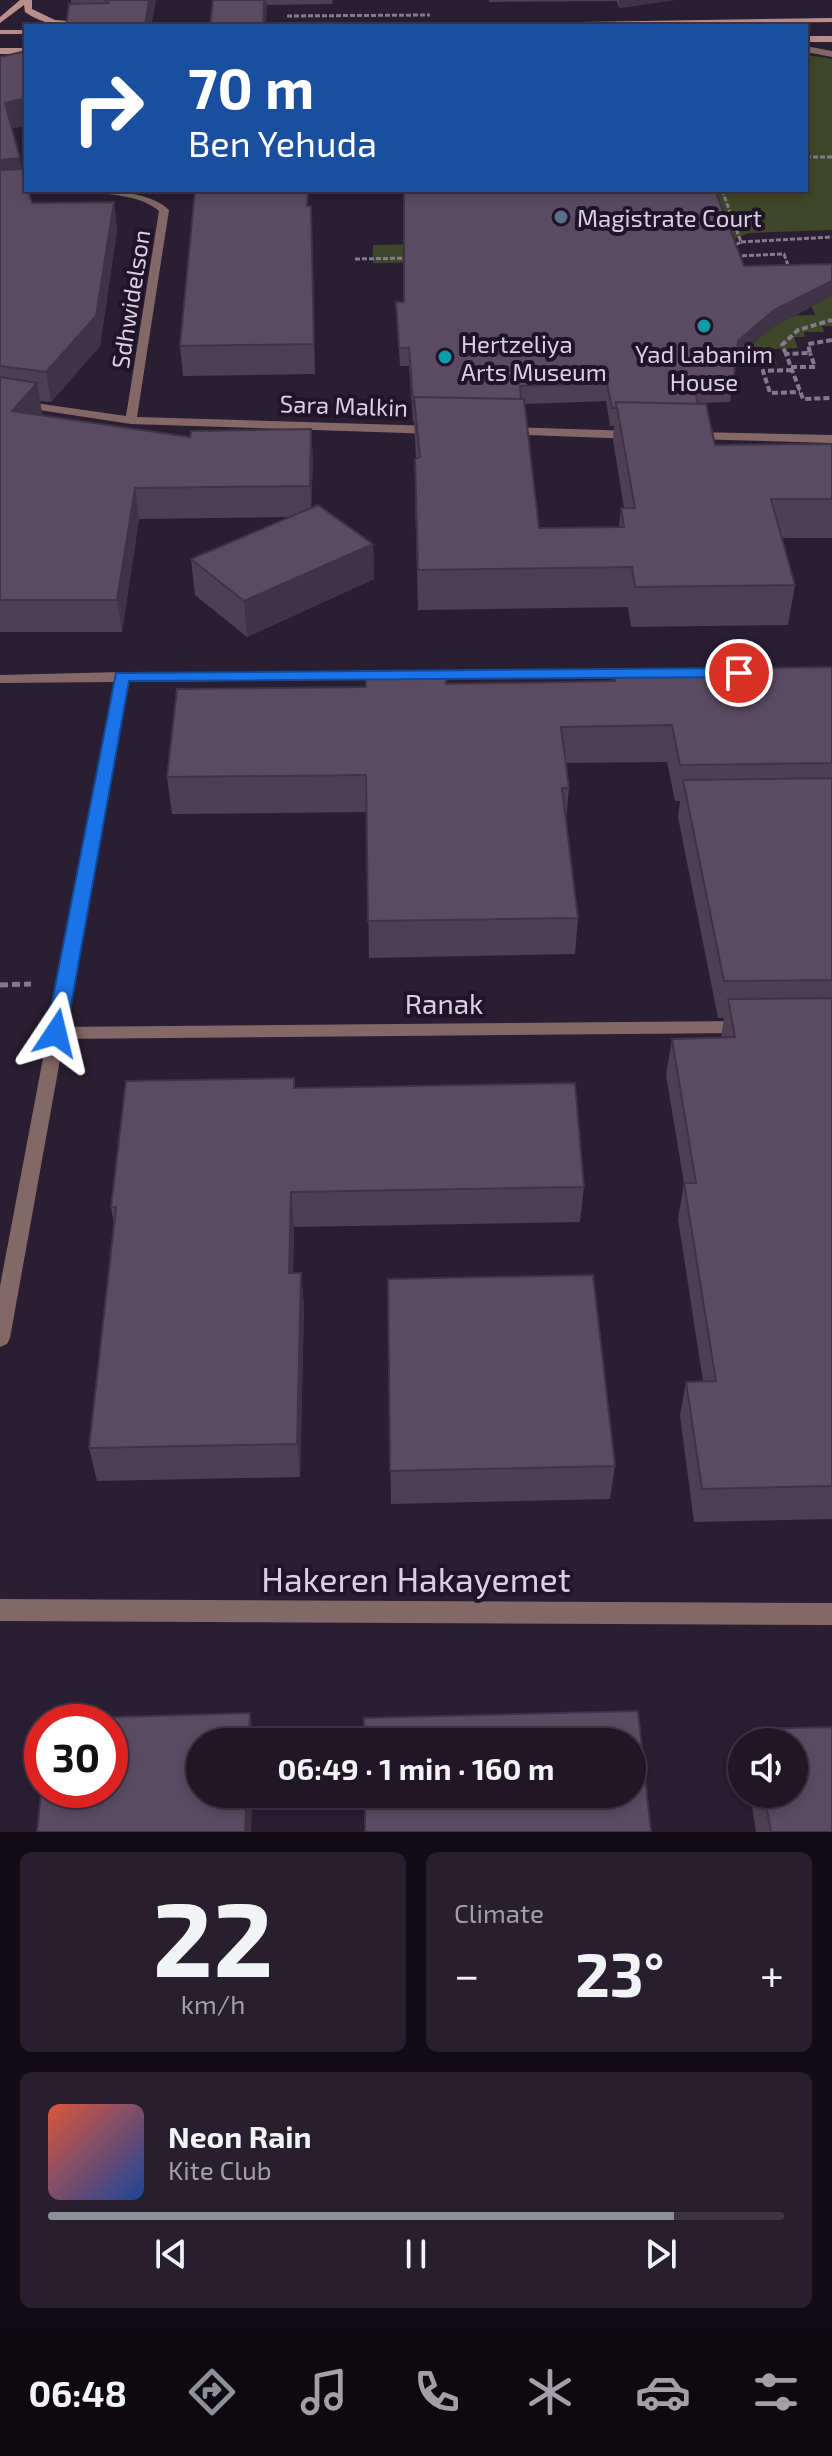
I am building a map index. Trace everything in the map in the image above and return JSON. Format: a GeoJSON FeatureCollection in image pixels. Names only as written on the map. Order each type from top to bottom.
{"type":"FeatureCollection","features":[{"type":"Feature","properties":{"kind":"street"},"geometry":{"type":"LineString","coordinates":[[27,0],[28,10],[36,18],[70,24]]}},
{"type":"Feature","properties":{"kind":"street"},"geometry":{"type":"LineString","coordinates":[[0,21],[27,0]]}},
{"type":"Feature","properties":{"kind":"street"},"geometry":{"type":"LineString","coordinates":[[615,24],[832,20]]}},
{"type":"Feature","properties":{"kind":"street"},"geometry":{"type":"LineString","coordinates":[[0,32],[24,32]]}},
{"type":"Feature","properties":{"kind":"street"},"geometry":{"type":"LineString","coordinates":[[808,39],[832,39]]}},
{"type":"Feature","properties":{"kind":"street"},"geometry":{"type":"LineString","coordinates":[[808,49],[832,54]]}},
{"type":"Feature","properties":{"kind":"street"},"geometry":{"type":"LineString","coordinates":[[0,51],[24,51]]}},
{"type":"Feature","properties":{"kind":"street","name":"Sdhwidelson"},"geometry":{"type":"LineString","coordinates":[[0,192],[125,193],[148,196],[160,202],[164,210],[131,420]]}},
{"type":"Feature","properties":{"kind":"street","name":"Sara Malkin"},"geometry":{"type":"LineString","coordinates":[[0,401],[131,420],[446,430]]}},
{"type":"Feature","properties":{"kind":"street"},"geometry":{"type":"LineString","coordinates":[[492,431],[647,435]]}},
{"type":"Feature","properties":{"kind":"street"},"geometry":{"type":"LineString","coordinates":[[678,436],[832,439]]}},
{"type":"Feature","properties":{"kind":"street"},"geometry":{"type":"LineString","coordinates":[[0,679],[643,674]]}},
{"type":"Feature","properties":{"kind":"street"},"geometry":{"type":"LineString","coordinates":[[0,1338],[122,676]]}},
{"type":"Feature","properties":{"kind":"street","name":"Ranak"},"geometry":{"type":"LineString","coordinates":[[56,1033],[753,1027]]}},
{"type":"Feature","properties":{"kind":"street","name":"Hakeren Hakayemet"},"geometry":{"type":"LineString","coordinates":[[0,1610],[832,1614]]}},
{"type":"Feature","properties":{"kind":"path"},"geometry":{"type":"LineString","coordinates":[[287,16],[442,15]]}},
{"type":"Feature","properties":{"kind":"path"},"geometry":{"type":"LineString","coordinates":[[808,157],[832,157]]}},
{"type":"Feature","properties":{"kind":"path"},"geometry":{"type":"LineString","coordinates":[[723,192],[741,242]]}},
{"type":"Feature","properties":{"kind":"path"},"geometry":{"type":"LineString","coordinates":[[791,275],[784,254],[722,254],[741,242],[832,237]]}},
{"type":"Feature","properties":{"kind":"path"},"geometry":{"type":"LineString","coordinates":[[355,259],[417,258]]}},
{"type":"Feature","properties":{"kind":"path"},"geometry":{"type":"LineString","coordinates":[[832,320],[790,334],[782,345],[803,399],[832,398]]}},
{"type":"Feature","properties":{"kind":"path"},"geometry":{"type":"LineString","coordinates":[[800,392],[770,393],[763,371],[815,367],[808,344],[832,340]]}},
{"type":"Feature","properties":{"kind":"path"},"geometry":{"type":"LineString","coordinates":[[786,354],[810,353]]}},
{"type":"Feature","properties":{"kind":"green space"},"geometry":{"type":"Polygon","coordinates":[[[808,55],[832,59],[832,230],[749,233],[729,241],[528,261],[373,263],[373,245],[725,240],[617,192],[808,192],[808,55]]]}},
{"type":"Feature","properties":{"kind":"green space"},"geometry":{"type":"Polygon","coordinates":[[[832,281],[832,326],[822,326],[824,332],[804,332],[805,337],[794,337],[798,348],[772,349],[777,364],[735,365],[728,346],[752,344],[760,316],[815,315],[802,282],[832,281]]]}},
{"type":"Feature","properties":{"kind":"building"},"geometry":{"type":"Polygon","coordinates":[[[105,0],[149,0],[145,24],[66,24],[69,4],[108,3],[105,0]]]}},
{"type":"Feature","properties":{"kind":"building"},"geometry":{"type":"Polygon","coordinates":[[[213,0],[264,0],[263,24],[210,24],[213,0]]]}},
{"type":"Feature","properties":{"kind":"building"},"geometry":{"type":"Polygon","coordinates":[[[24,51],[24,98],[5,103],[20,158],[0,160],[0,57],[24,51]]]}},
{"type":"Feature","properties":{"kind":"building"},"geometry":{"type":"Polygon","coordinates":[[[23,169],[24,192],[29,192],[32,203],[114,202],[96,316],[46,372],[0,366],[0,170],[23,169]]]}},
{"type":"Feature","properties":{"kind":"building"},"geometry":{"type":"Polygon","coordinates":[[[195,192],[308,192],[307,206],[311,206],[314,344],[180,346],[195,192]]]}},
{"type":"Feature","properties":{"kind":"building"},"geometry":{"type":"Polygon","coordinates":[[[404,192],[716,192],[744,266],[832,264],[832,281],[774,310],[738,341],[733,384],[694,385],[698,404],[616,402],[615,408],[612,408],[607,383],[520,386],[521,399],[414,397],[413,403],[409,348],[399,348],[396,302],[404,302],[404,192]]]}},
{"type":"Feature","properties":{"kind":"building"},"geometry":{"type":"Polygon","coordinates":[[[0,377],[37,383],[12,411],[190,437],[191,431],[311,429],[310,486],[135,488],[117,600],[0,600],[0,377]]]}},
{"type":"Feature","properties":{"kind":"building"},"geometry":{"type":"Polygon","coordinates":[[[414,397],[524,399],[539,528],[624,527],[621,508],[635,508],[616,402],[706,404],[715,445],[832,444],[832,499],[771,499],[795,585],[635,587],[632,567],[418,570],[415,459],[420,457],[414,397]]]}},
{"type":"Feature","properties":{"kind":"building"},"geometry":{"type":"Polygon","coordinates":[[[318,505],[373,544],[244,601],[191,559],[318,505]]]}},
{"type":"Feature","properties":{"kind":"building"},"geometry":{"type":"Polygon","coordinates":[[[832,667],[832,763],[680,765],[672,725],[561,727],[569,788],[562,788],[578,918],[368,921],[366,775],[167,777],[177,689],[366,687],[366,676],[446,674],[446,684],[615,681],[614,670],[832,667]]]}},
{"type":"Feature","properties":{"kind":"building"},"geometry":{"type":"Polygon","coordinates":[[[832,778],[832,980],[724,981],[683,780],[832,778]]]}},
{"type":"Feature","properties":{"kind":"building"},"geometry":{"type":"Polygon","coordinates":[[[832,998],[832,1486],[702,1489],[686,1382],[716,1381],[684,1183],[696,1183],[672,1039],[735,1037],[728,999],[832,998]]]}},
{"type":"Feature","properties":{"kind":"building"},"geometry":{"type":"Polygon","coordinates":[[[294,1078],[294,1088],[575,1083],[584,1187],[291,1192],[289,1273],[301,1273],[297,1444],[89,1448],[116,1207],[111,1207],[126,1081],[294,1078]]]}},
{"type":"Feature","properties":{"kind":"building"},"geometry":{"type":"Polygon","coordinates":[[[593,1275],[615,1466],[390,1471],[388,1279],[593,1275]]]}},
{"type":"Feature","properties":{"kind":"building"},"geometry":{"type":"Polygon","coordinates":[[[638,1711],[640,1728],[364,1728],[364,1718],[638,1711]]]}},
{"type":"Feature","properties":{"kind":"building"},"geometry":{"type":"Polygon","coordinates":[[[250,1713],[249,1728],[186,1728],[186,1808],[246,1808],[245,1832],[37,1832],[39,1808],[128,1808],[128,1717],[250,1713]]]}},
{"type":"Feature","properties":{"kind":"building"},"geometry":{"type":"Polygon","coordinates":[[[832,1727],[832,1832],[771,1832],[767,1808],[808,1808],[808,1728],[793,1728],[832,1727]]]}},
{"type":"Feature","properties":{"kind":"building"},"geometry":{"type":"Polygon","coordinates":[[[646,1785],[651,1832],[365,1832],[365,1808],[646,1808],[646,1785]]]}},
{"type":"Feature","properties":{"kind":"place","name":"Magistrate Court"},"geometry":{"type":"Point","coordinates":[561,217]}},
{"type":"Feature","properties":{"kind":"place","name":"Yad Labanim House"},"geometry":{"type":"Point","coordinates":[704,326]}},
{"type":"Feature","properties":{"kind":"place","name":"Hertzeliya Arts Museum"},"geometry":{"type":"Point","coordinates":[445,357]}},
{"type":"Feature","properties":{"kind":"route"},"geometry":{"type":"LineString","coordinates":[[56,1033],[122,676],[739,673]]}}]}
